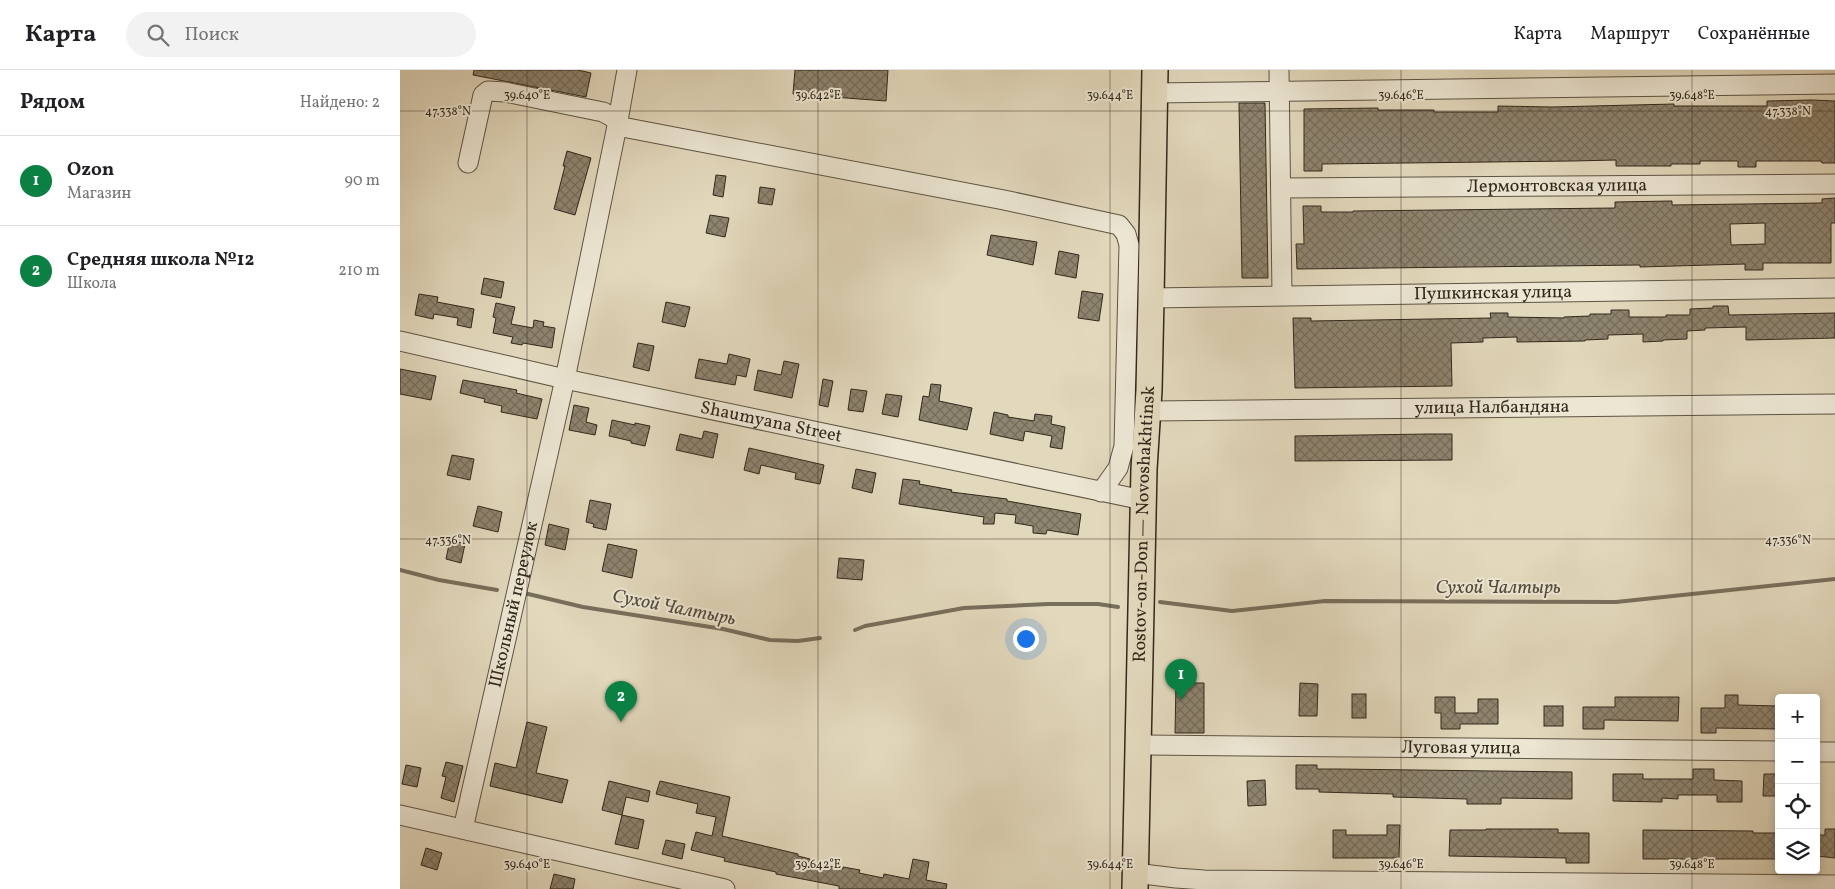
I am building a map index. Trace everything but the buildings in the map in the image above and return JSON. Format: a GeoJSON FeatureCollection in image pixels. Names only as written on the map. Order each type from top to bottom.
{"type":"FeatureCollection","features":[{"type":"Feature","properties":{"kind":"main road"},"geometry":{"type":"LineString","coordinates":[[1149,400],[1155,81]]}},
{"type":"Feature","properties":{"kind":"main road","name":"Rostov-on-Don — Novoshakhtinsk"},"geometry":{"type":"LineString","coordinates":[[1141,884],[1143,500],[1149,400]]}},
{"type":"Feature","properties":{"kind":"main road","name":"Rostov-on-Don — Novoshakhtinsk"},"geometry":{"type":"LineString","coordinates":[[1141,884],[1150,479],[1149,400]]}},
{"type":"Feature","properties":{"kind":"street","name":"Школьный переулок"},"geometry":{"type":"LineString","coordinates":[[462,829],[565,379],[627,70]]}},
{"type":"Feature","properties":{"kind":"street"},"geometry":{"type":"LineString","coordinates":[[1278,70],[1282,295]]}},
{"type":"Feature","properties":{"kind":"street"},"geometry":{"type":"LineString","coordinates":[[1155,81],[1279,91],[1835,84]]}},
{"type":"Feature","properties":{"kind":"street"},"geometry":{"type":"LineString","coordinates":[[468,163],[484,95],[488,91],[505,92],[603,112],[617,123],[1004,200],[1119,225],[1126,234],[1129,245],[1125,426],[1122,459],[1101,492]]}},
{"type":"Feature","properties":{"kind":"street","name":"Лермонтовская улица"},"geometry":{"type":"LineString","coordinates":[[1280,188],[1835,184]]}},
{"type":"Feature","properties":{"kind":"street","name":"Пушкинская улица"},"geometry":{"type":"LineString","coordinates":[[1151,298],[1835,288]]}},
{"type":"Feature","properties":{"kind":"street","name":"Shaumyana Street"},"geometry":{"type":"LineString","coordinates":[[400,341],[565,379],[1143,500]]}},
{"type":"Feature","properties":{"kind":"street","name":"улица Налбандяна"},"geometry":{"type":"LineString","coordinates":[[1149,400],[1835,404]]}},
{"type":"Feature","properties":{"kind":"street","name":"Луговая улица"},"geometry":{"type":"LineString","coordinates":[[1145,745],[1775,751]]}},
{"type":"Feature","properties":{"kind":"street"},"geometry":{"type":"LineString","coordinates":[[1820,752],[1835,752]]}},
{"type":"Feature","properties":{"kind":"street"},"geometry":{"type":"LineString","coordinates":[[400,815],[725,889]]}},
{"type":"Feature","properties":{"kind":"street"},"geometry":{"type":"LineString","coordinates":[[1141,884],[1176,878],[1204,880],[1835,885]]}},
{"type":"Feature","properties":{"kind":"waterway","name":"Сухой Чалтырь"},"geometry":{"type":"LineString","coordinates":[[400,570],[439,580],[497,590]]}},
{"type":"Feature","properties":{"kind":"waterway","name":"Сухой Чалтырь"},"geometry":{"type":"LineString","coordinates":[[1160,602],[1232,611],[1325,601],[1616,602],[1835,579]]}},
{"type":"Feature","properties":{"kind":"waterway","name":"Сухой Чалтырь"},"geometry":{"type":"LineString","coordinates":[[524,593],[583,607],[723,629],[770,640],[798,641],[820,638]]}},
{"type":"Feature","properties":{"kind":"waterway","name":"Сухой Чалтырь"},"geometry":{"type":"LineString","coordinates":[[855,630],[865,626],[964,608],[1048,604],[1098,604],[1118,607]]}},
{"type":"Feature","properties":{"kind":"place","name":"Ozon"},"geometry":{"type":"Point","coordinates":[1181,700]}},
{"type":"Feature","properties":{"kind":"place","name":"Средняя школа №12"},"geometry":{"type":"Point","coordinates":[621,722]}}]}
